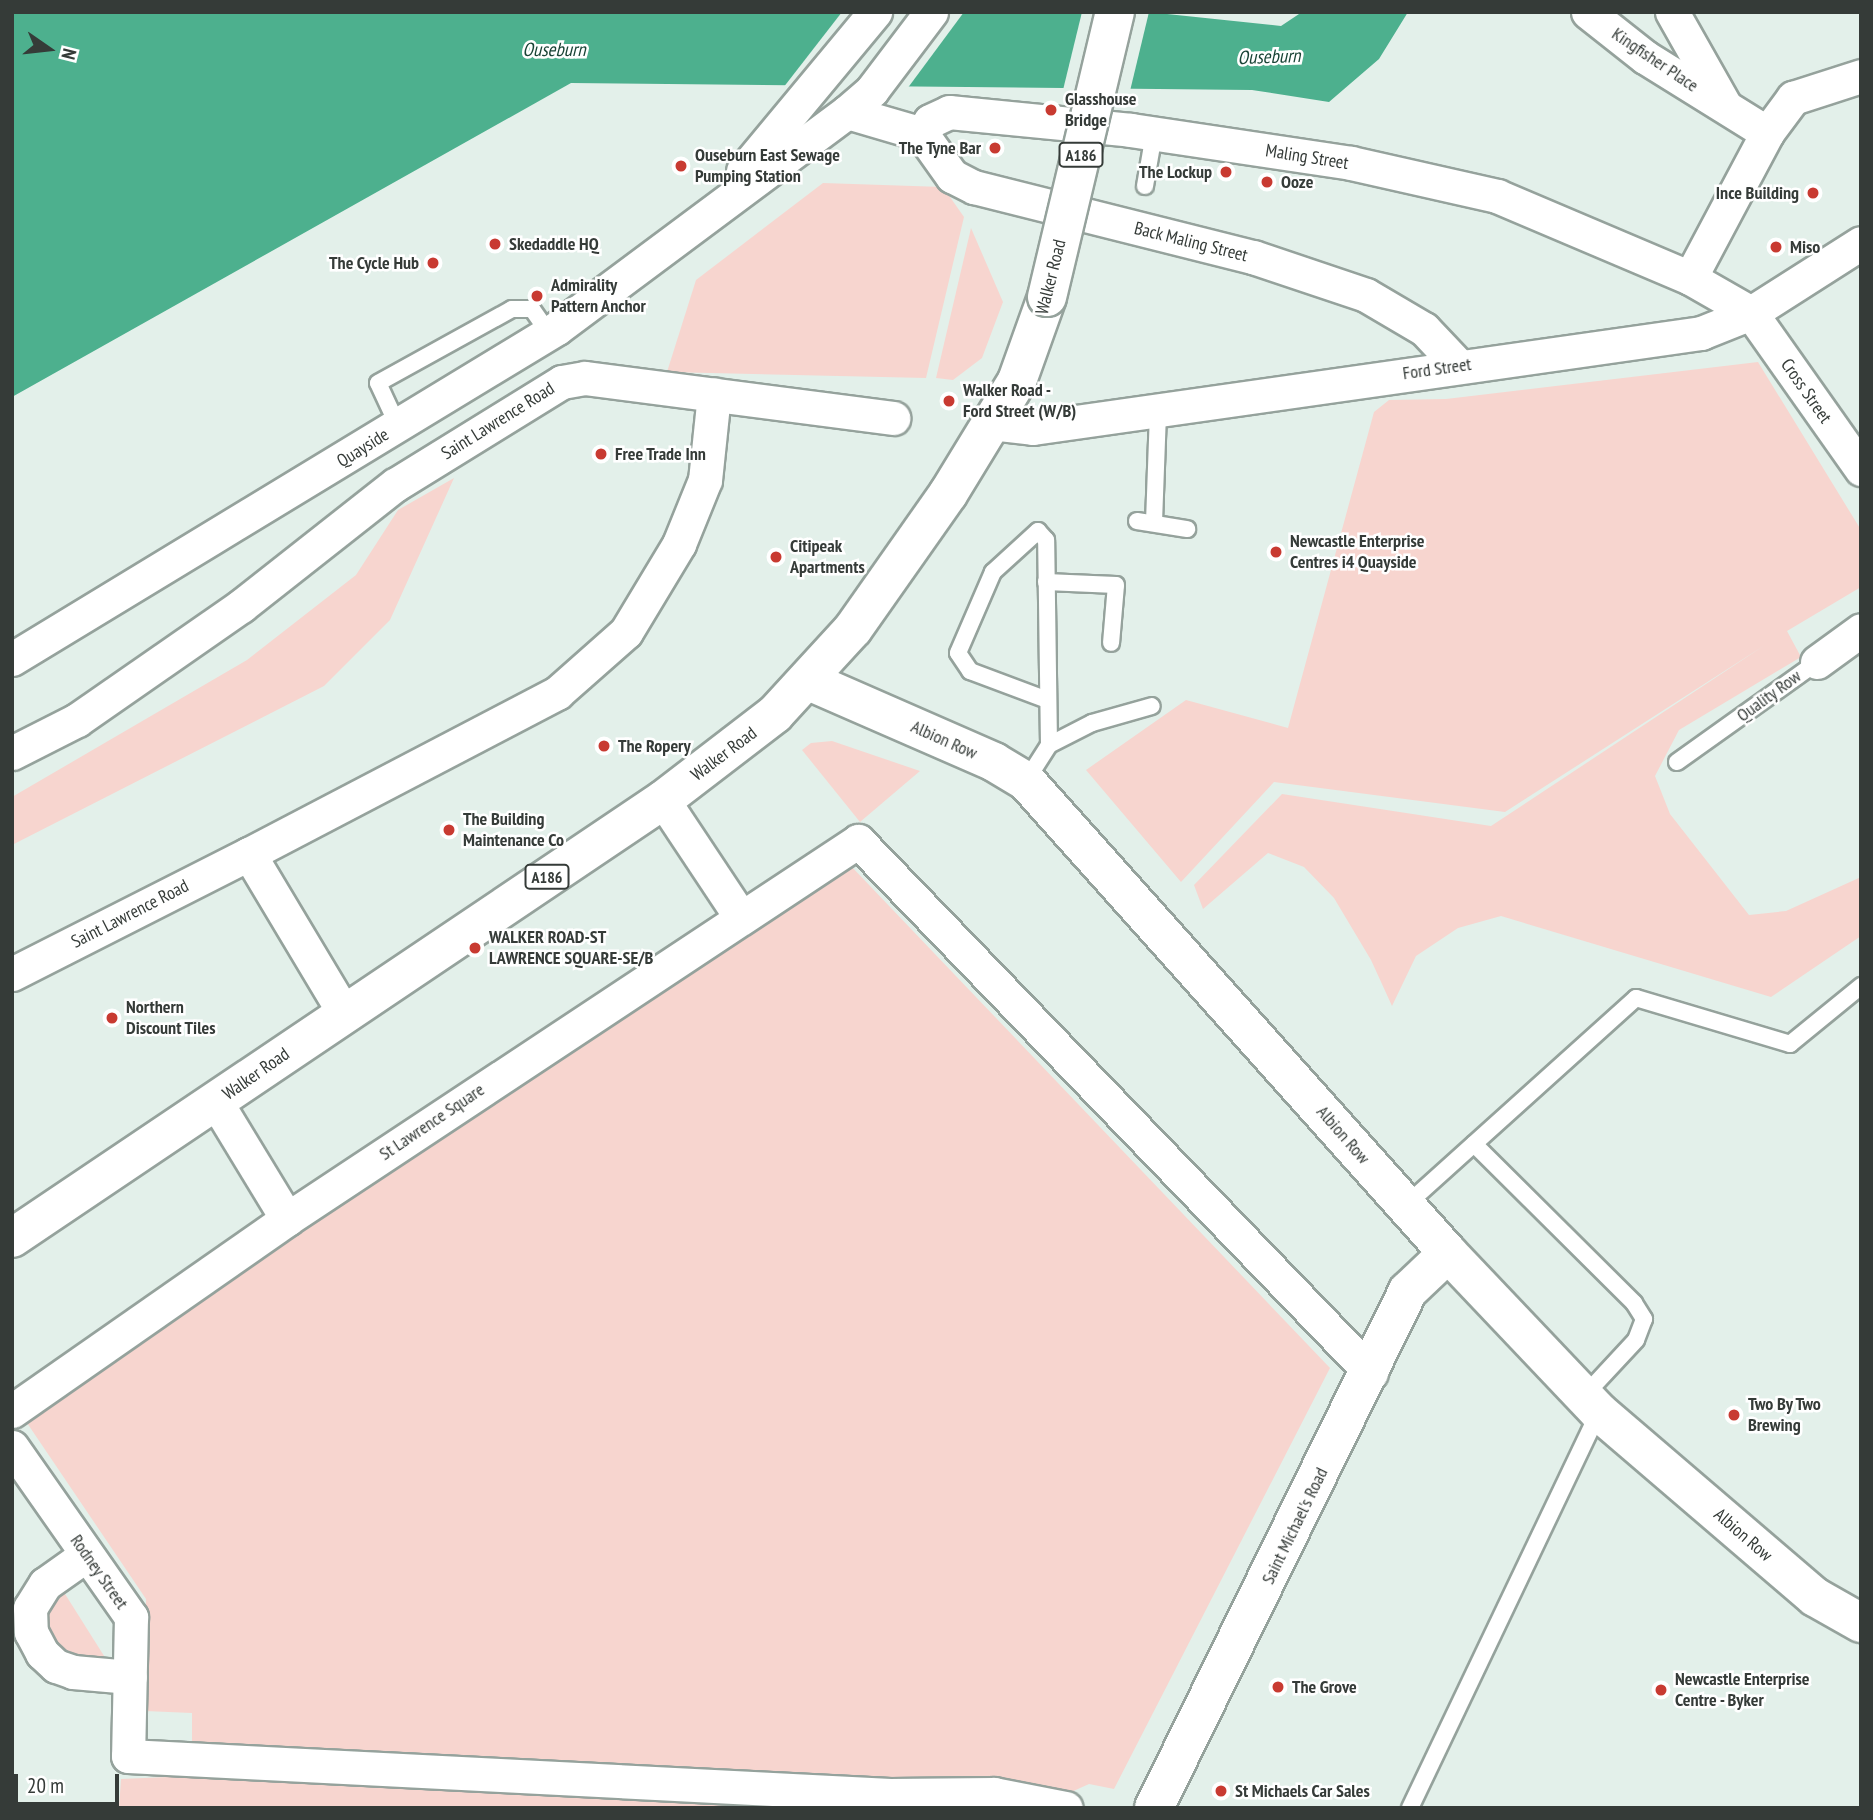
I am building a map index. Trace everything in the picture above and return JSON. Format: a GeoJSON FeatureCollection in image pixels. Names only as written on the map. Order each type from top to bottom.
{"type":"FeatureCollection","features":[{"type":"Feature","properties":{"kind":"street","name":"Quayside"},"geometry":{"type":"LineString","coordinates":[[703,218],[815,89],[874,12]]}},
{"type":"Feature","properties":{"kind":"street","name":"Quayside"},"geometry":{"type":"LineString","coordinates":[[12,659],[549,333],[847,112],[872,90],[931,12]]}},
{"type":"Feature","properties":{"kind":"street","name":"Walker Road"},"geometry":{"type":"LineString","coordinates":[[12,1238],[663,800],[743,741],[809,681],[883,589],[992,423],[1024,365],[1047,297],[1115,12]]}},
{"type":"Feature","properties":{"kind":"street","name":"Kingfisher Place"},"geometry":{"type":"LineString","coordinates":[[1588,12],[1645,57],[1767,133]]}},
{"type":"Feature","properties":{"kind":"street","name":"Kingfisher Place"},"geometry":{"type":"LineString","coordinates":[[1672,12],[1725,105]]}},
{"type":"Feature","properties":{"kind":"street"},"geometry":{"type":"LineString","coordinates":[[1690,278],[1767,133],[1793,98],[1861,76]]}},
{"type":"Feature","properties":{"kind":"street","name":"Maling Street"},"geometry":{"type":"LineString","coordinates":[[847,112],[926,128],[949,112],[1142,132],[1351,163],[1497,196],[1690,278],[1751,313]]}},
{"type":"Feature","properties":{"kind":"street","name":"Back Maling Street"},"geometry":{"type":"LineString","coordinates":[[926,128],[952,176],[975,187],[1253,257],[1366,295],[1424,329],[1458,365]]}},
{"type":"Feature","properties":{"kind":"street","name":"Ford Street"},"geometry":{"type":"LineString","coordinates":[[992,423],[1033,428],[1158,412],[1458,365],[1701,333],[1751,313],[1861,243]]}},
{"type":"Feature","properties":{"kind":"street","name":"Cross Street"},"geometry":{"type":"LineString","coordinates":[[1751,313],[1861,469]]}},
{"type":"Feature","properties":{"kind":"street","name":"Saint Lawrence Road"},"geometry":{"type":"LineString","coordinates":[[12,753],[77,720],[242,606],[395,485],[562,382],[585,378],[713,394],[705,480],[679,544],[626,632],[557,693],[12,974]]}},
{"type":"Feature","properties":{"kind":"street"},"geometry":{"type":"LineString","coordinates":[[713,394],[893,418]]}},
{"type":"Feature","properties":{"kind":"street","name":"Quality Row"},"geometry":{"type":"LineString","coordinates":[[1817,662],[1861,630]]}},
{"type":"Feature","properties":{"kind":"street","name":"Albion Row"},"geometry":{"type":"LineString","coordinates":[[809,681],[994,762],[1026,781],[1405,1206],[1591,1404],[1815,1597],[1861,1623]]}},
{"type":"Feature","properties":{"kind":"street"},"geometry":{"type":"LineString","coordinates":[[663,800],[740,916]]}},
{"type":"Feature","properties":{"kind":"street","name":"St Lawrence Square"},"geometry":{"type":"LineString","coordinates":[[12,1410],[287,1219],[740,916],[858,841],[1371,1373]]}},
{"type":"Feature","properties":{"kind":"street"},"geometry":{"type":"LineString","coordinates":[[249,854],[344,1013]]}},
{"type":"Feature","properties":{"kind":"street"},"geometry":{"type":"LineString","coordinates":[[216,1102],[287,1219]]}},
{"type":"Feature","properties":{"kind":"street","name":"Saint Michael's Road"},"geometry":{"type":"LineString","coordinates":[[1154,1808],[1371,1373],[1409,1291],[1448,1253]]}},
{"type":"Feature","properties":{"kind":"street","name":"Rodney Street"},"geometry":{"type":"LineString","coordinates":[[12,1447],[131,1617],[128,1756],[890,1795],[994,1794],[1066,1808]]}},
{"type":"Feature","properties":{"kind":"street"},"geometry":{"type":"LineString","coordinates":[[86,1555],[45,1584],[30,1608],[31,1632],[42,1653],[56,1666],[73,1672],[130,1677]]}},
{"type":"Feature","properties":{"kind":"lane"},"geometry":{"type":"LineString","coordinates":[[1142,132],[1145,186]]}},
{"type":"Feature","properties":{"kind":"lane"},"geometry":{"type":"LineString","coordinates":[[398,426],[378,383],[512,309],[532,309],[549,333]]}},
{"type":"Feature","properties":{"kind":"lane"},"geometry":{"type":"LineString","coordinates":[[1154,522],[1158,412]]}},
{"type":"Feature","properties":{"kind":"lane"},"geometry":{"type":"LineString","coordinates":[[1137,521],[1187,529]]}},
{"type":"Feature","properties":{"kind":"lane"},"geometry":{"type":"LineString","coordinates":[[1047,700],[970,671],[958,653],[993,572],[1038,531],[1046,540],[1049,745]]}},
{"type":"Feature","properties":{"kind":"lane"},"geometry":{"type":"LineString","coordinates":[[1046,582],[1116,585],[1111,643]]}},
{"type":"Feature","properties":{"kind":"lane","name":"Quality Row"},"geometry":{"type":"LineString","coordinates":[[1677,762],[1817,662]]}},
{"type":"Feature","properties":{"kind":"lane"},"geometry":{"type":"LineString","coordinates":[[1026,781],[1049,745],[1122,712],[1152,706]]}},
{"type":"Feature","properties":{"kind":"lane"},"geometry":{"type":"LineString","coordinates":[[1405,1206],[1636,998],[1790,1044],[1861,986]]}},
{"type":"Feature","properties":{"kind":"lane"},"geometry":{"type":"LineString","coordinates":[[1410,1808],[1591,1404],[1636,1340],[1644,1319],[1634,1303],[1474,1144]]}},
{"type":"Feature","properties":{"kind":"shaded area"},"geometry":{"type":"Polygon","coordinates":[[[823,183],[943,187],[964,217],[926,378],[667,372],[696,280],[823,183]]]}},
{"type":"Feature","properties":{"kind":"shaded area"},"geometry":{"type":"Polygon","coordinates":[[[971,228],[1003,302],[982,358],[953,380],[936,378],[971,228]]]}},
{"type":"Feature","properties":{"kind":"shaded area"},"geometry":{"type":"Polygon","coordinates":[[[1758,362],[1861,530],[1861,587],[1787,631],[1801,657],[1679,730],[1655,776],[1670,814],[1749,915],[1786,911],[1861,877],[1861,936],[1771,997],[1501,916],[1458,928],[1416,956],[1392,1006],[1371,960],[1334,898],[1304,867],[1268,853],[1203,909],[1194,885],[1282,794],[1491,826],[1765,645],[1505,812],[1274,782],[1181,882],[1086,770],[1186,700],[1288,728],[1374,412],[1389,400],[1446,399],[1758,362]]]}},
{"type":"Feature","properties":{"kind":"shaded area"},"geometry":{"type":"Polygon","coordinates":[[[454,478],[390,620],[324,686],[12,845],[12,797],[247,660],[356,575],[398,510],[454,478]]]}},
{"type":"Feature","properties":{"kind":"shaded area"},"geometry":{"type":"Polygon","coordinates":[[[832,741],[920,771],[860,822],[802,750],[811,743],[832,741]]]}},
{"type":"Feature","properties":{"kind":"shaded area"},"geometry":{"type":"Polygon","coordinates":[[[850,865],[1330,1368],[1114,1789],[1089,1784],[1069,1793],[1054,1808],[119,1808],[121,1779],[192,1776],[192,1713],[145,1711],[146,1599],[23,1417],[850,865]]]}},
{"type":"Feature","properties":{"kind":"shaded area"},"geometry":{"type":"Polygon","coordinates":[[[60,1586],[106,1659],[87,1665],[45,1643],[46,1602],[60,1586]]]}},
{"type":"Feature","properties":{"kind":"water","name":"Ouseburn"},"geometry":{"type":"Polygon","coordinates":[[[12,12],[1148,12],[1281,26],[1302,12],[1408,12],[1379,59],[1329,102],[1252,90],[571,83],[12,397],[12,12]]]}},
{"type":"Feature","properties":{"kind":"pier"},"geometry":{"type":"Polygon","coordinates":[[[842,12],[964,12],[907,89],[783,88],[842,12]]]}},
{"type":"Feature","properties":{"kind":"pier"},"geometry":{"type":"Polygon","coordinates":[[[1082,12],[1149,12],[1130,91],[1063,90],[1082,12]]]}},
{"type":"Feature","properties":{"kind":"place","name":"Glasshouse Bridge"},"geometry":{"type":"Point","coordinates":[1051,110]}},
{"type":"Feature","properties":{"kind":"place","name":"The Tyne Bar"},"geometry":{"type":"Point","coordinates":[995,148]}},
{"type":"Feature","properties":{"kind":"place","name":"Ouseburn East Sewage Pumping Station"},"geometry":{"type":"Point","coordinates":[681,166]}},
{"type":"Feature","properties":{"kind":"place","name":"The Lockup"},"geometry":{"type":"Point","coordinates":[1226,172]}},
{"type":"Feature","properties":{"kind":"place","name":"Ooze"},"geometry":{"type":"Point","coordinates":[1267,182]}},
{"type":"Feature","properties":{"kind":"place","name":"Ince Building"},"geometry":{"type":"Point","coordinates":[1813,193]}},
{"type":"Feature","properties":{"kind":"place","name":"Skedaddle HQ"},"geometry":{"type":"Point","coordinates":[495,244]}},
{"type":"Feature","properties":{"kind":"place","name":"Miso"},"geometry":{"type":"Point","coordinates":[1776,247]}},
{"type":"Feature","properties":{"kind":"place","name":"The Cycle Hub"},"geometry":{"type":"Point","coordinates":[433,263]}},
{"type":"Feature","properties":{"kind":"place","name":"Admirality Pattern Anchor"},"geometry":{"type":"Point","coordinates":[537,296]}},
{"type":"Feature","properties":{"kind":"place","name":"Walker Road - Ford Street (W/B)"},"geometry":{"type":"Point","coordinates":[949,401]}},
{"type":"Feature","properties":{"kind":"place","name":"Free Trade Inn"},"geometry":{"type":"Point","coordinates":[601,454]}},
{"type":"Feature","properties":{"kind":"place","name":"Newcastle Enterprise Centres i4 Quayside"},"geometry":{"type":"Point","coordinates":[1276,552]}},
{"type":"Feature","properties":{"kind":"place","name":"Citipeak Apartments"},"geometry":{"type":"Point","coordinates":[776,557]}},
{"type":"Feature","properties":{"kind":"place","name":"The Ropery"},"geometry":{"type":"Point","coordinates":[604,746]}},
{"type":"Feature","properties":{"kind":"place","name":"The Building Maintenance Co"},"geometry":{"type":"Point","coordinates":[449,830]}},
{"type":"Feature","properties":{"kind":"place","name":"WALKER ROAD-ST LAWRENCE SQUARE-SE/B"},"geometry":{"type":"Point","coordinates":[475,948]}},
{"type":"Feature","properties":{"kind":"place","name":"Northern Discount Tiles"},"geometry":{"type":"Point","coordinates":[112,1018]}},
{"type":"Feature","properties":{"kind":"place","name":"Two By Two Brewing"},"geometry":{"type":"Point","coordinates":[1734,1415]}},
{"type":"Feature","properties":{"kind":"place","name":"The Grove"},"geometry":{"type":"Point","coordinates":[1278,1687]}},
{"type":"Feature","properties":{"kind":"place","name":"Newcastle Enterprise Centre - Byker"},"geometry":{"type":"Point","coordinates":[1661,1690]}},
{"type":"Feature","properties":{"kind":"place","name":"St Michaels Car Sales"},"geometry":{"type":"Point","coordinates":[1221,1791]}}]}
